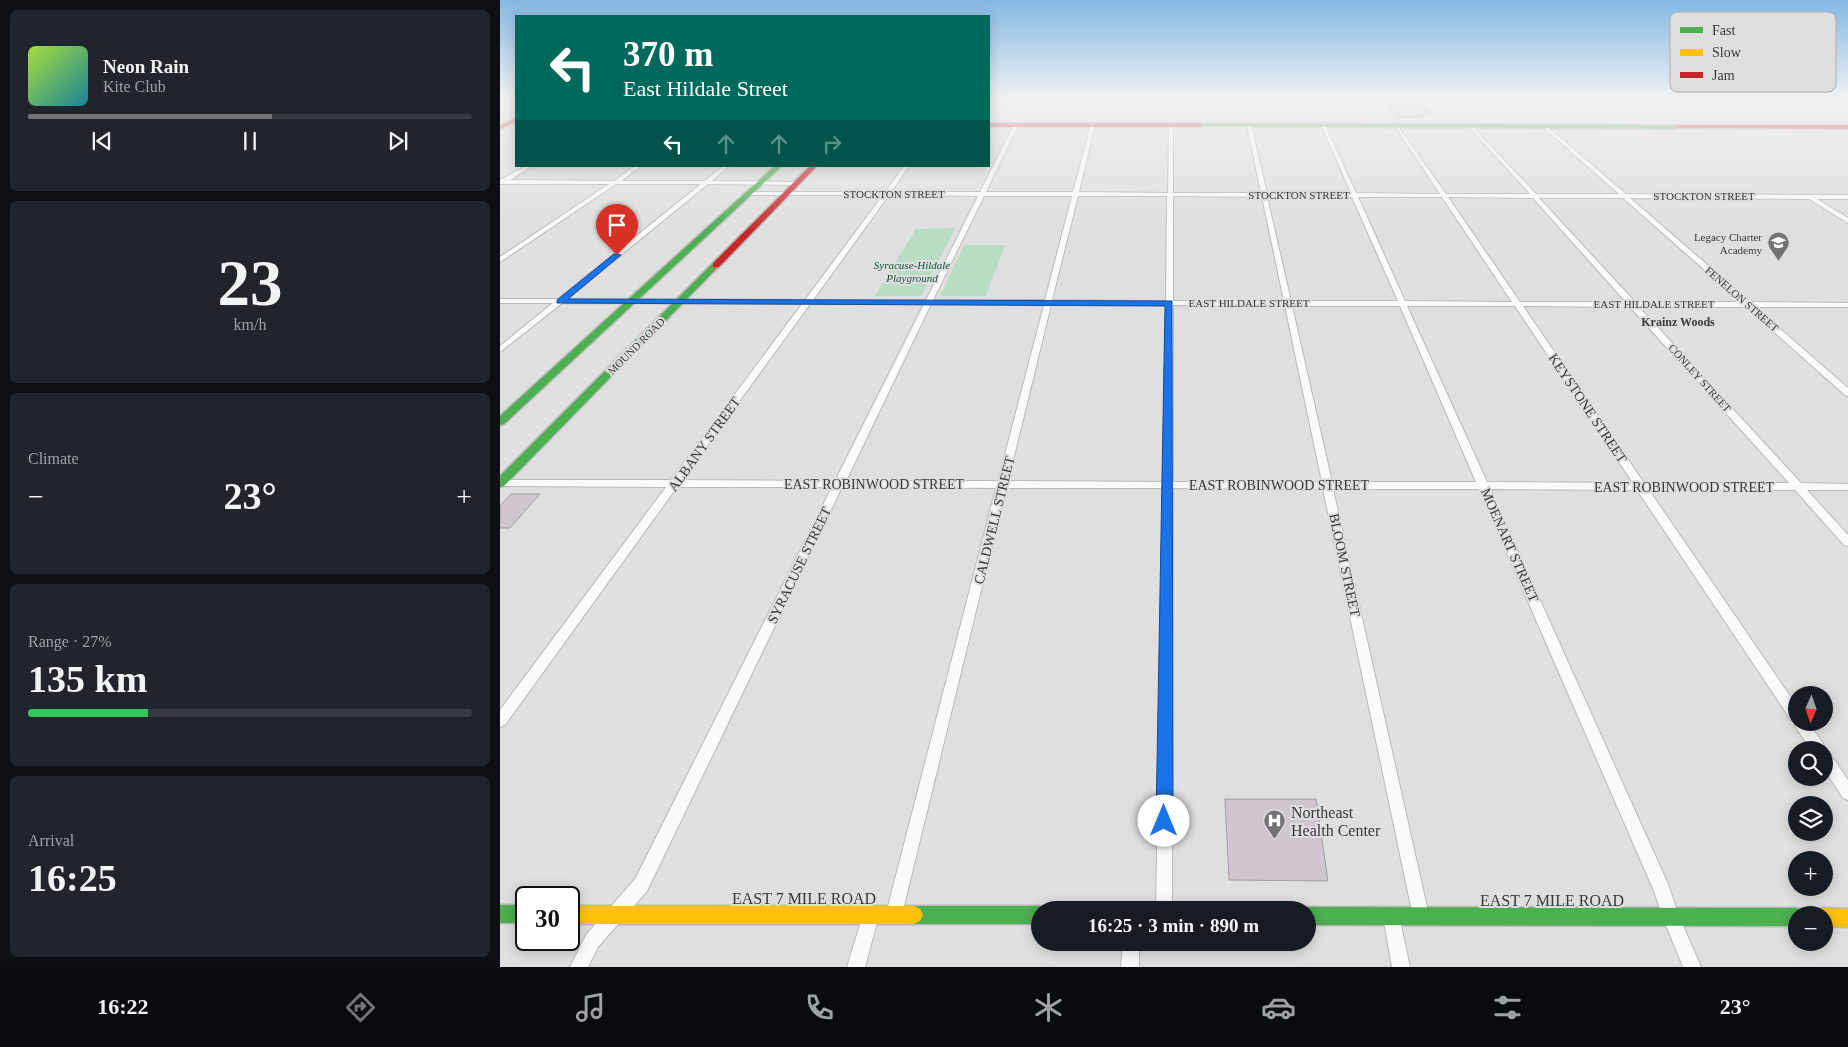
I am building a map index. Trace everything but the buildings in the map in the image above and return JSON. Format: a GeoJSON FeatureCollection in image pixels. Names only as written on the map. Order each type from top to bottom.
{"type":"FeatureCollection","features":[{"type":"Feature","properties":{"kind":"street","name":"SYRACUSE STREET"},"geometry":{"type":"LineString","coordinates":[[579,967],[592,941],[641,885],[1008,142]]}},
{"type":"Feature","properties":{"kind":"street","name":"CALDWELL STREET"},"geometry":{"type":"LineString","coordinates":[[894,914],[1089,142]]}},
{"type":"Feature","properties":{"kind":"street"},"geometry":{"type":"LineString","coordinates":[[1164,901],[1171,142]]}},
{"type":"Feature","properties":{"kind":"street","name":"BLOOM STREET"},"geometry":{"type":"LineString","coordinates":[[1253,142],[1422,916]]}},
{"type":"Feature","properties":{"kind":"street","name":"MOENART STREET"},"geometry":{"type":"LineString","coordinates":[[1331,142],[1662,890],[1670,916],[1692,967]]}},
{"type":"Feature","properties":{"kind":"street","name":"KEYSTONE STREET"},"geometry":{"type":"LineString","coordinates":[[1408,142],[1788,704]]}},
{"type":"Feature","properties":{"kind":"street","name":"CONLEY STREET"},"geometry":{"type":"LineString","coordinates":[[1486,142],[1848,542]]}},
{"type":"Feature","properties":{"kind":"street","name":"FENELON STREET"},"geometry":{"type":"LineString","coordinates":[[1563,142],[1848,393]]}},
{"type":"Feature","properties":{"kind":"street"},"geometry":{"type":"LineString","coordinates":[[501,183],[528,167]]}},
{"type":"Feature","properties":{"kind":"street"},"geometry":{"type":"LineString","coordinates":[[500,260],[638,167]]}},
{"type":"Feature","properties":{"kind":"street"},"geometry":{"type":"LineString","coordinates":[[500,350],[726,167]]}},
{"type":"Feature","properties":{"kind":"street"},"geometry":{"type":"LineString","coordinates":[[500,422],[778,167]]}},
{"type":"Feature","properties":{"kind":"street","name":"MOUND ROAD"},"geometry":{"type":"LineString","coordinates":[[500,483],[813,167]]}},
{"type":"Feature","properties":{"kind":"street","name":"ALBANY STREET"},"geometry":{"type":"LineString","coordinates":[[500,721],[906,167]]}},
{"type":"Feature","properties":{"kind":"street"},"geometry":{"type":"LineString","coordinates":[[501,183],[798,182]]}},
{"type":"Feature","properties":{"kind":"street","name":"STOCKTON STREET"},"geometry":{"type":"LineString","coordinates":[[750,193],[1848,197]]}},
{"type":"Feature","properties":{"kind":"street"},"geometry":{"type":"LineString","coordinates":[[1809,196],[1848,221]]}},
{"type":"Feature","properties":{"kind":"street","name":"EAST HILDALE STREET"},"geometry":{"type":"LineString","coordinates":[[500,301],[1848,305]]}},
{"type":"Feature","properties":{"kind":"street","name":"EAST ROBINWOOD STREET"},"geometry":{"type":"LineString","coordinates":[[500,483],[1848,487]]}},
{"type":"Feature","properties":{"kind":"street"},"geometry":{"type":"LineString","coordinates":[[1833,770],[1848,793]]}},
{"type":"Feature","properties":{"kind":"street"},"geometry":{"type":"LineString","coordinates":[[500,914],[515,914]]}},
{"type":"Feature","properties":{"kind":"street"},"geometry":{"type":"LineString","coordinates":[[856,967],[871,914]]}},
{"type":"Feature","properties":{"kind":"street","name":"EAST 7 MILE ROAD"},"geometry":{"type":"LineString","coordinates":[[580,915],[1031,915]]}},
{"type":"Feature","properties":{"kind":"street","name":"EAST 7 MILE ROAD"},"geometry":{"type":"LineString","coordinates":[[1316,916],[1788,917]]}},
{"type":"Feature","properties":{"kind":"street"},"geometry":{"type":"LineString","coordinates":[[1391,916],[1401,967]]}},
{"type":"Feature","properties":{"kind":"street"},"geometry":{"type":"LineString","coordinates":[[1833,917],[1848,918]]}},
{"type":"Feature","properties":{"kind":"street"},"geometry":{"type":"LineString","coordinates":[[1130,967],[1131,951]]}},
{"type":"Feature","properties":{"kind":"green space","name":"Syracuse-Hildale Playground"},"geometry":{"type":"Polygon","coordinates":[[[955,228],[921,296],[875,296],[916,229],[955,228]]]}},
{"type":"Feature","properties":{"kind":"green space","name":"Syracuse-Hildale Playground"},"geometry":{"type":"Polygon","coordinates":[[[964,245],[1005,245],[986,296],[940,296],[964,245]]]}},
{"type":"Feature","properties":{"kind":"traffic: fast"},"geometry":{"type":"LineString","coordinates":[[500,422],[778,167]]}},
{"type":"Feature","properties":{"kind":"traffic: fast"},"geometry":{"type":"LineString","coordinates":[[500,483],[716,265]]}},
{"type":"Feature","properties":{"kind":"traffic: fast"},"geometry":{"type":"LineString","coordinates":[[500,914],[515,914]]}},
{"type":"Feature","properties":{"kind":"traffic: fast"},"geometry":{"type":"LineString","coordinates":[[914,915],[1031,915]]}},
{"type":"Feature","properties":{"kind":"traffic: fast"},"geometry":{"type":"LineString","coordinates":[[1316,916],[1788,917]]}},
{"type":"Feature","properties":{"kind":"traffic: slow"},"geometry":{"type":"LineString","coordinates":[[580,915],[914,915]]}},
{"type":"Feature","properties":{"kind":"traffic: slow"},"geometry":{"type":"LineString","coordinates":[[1833,917],[1848,918]]}},
{"type":"Feature","properties":{"kind":"traffic: jam"},"geometry":{"type":"LineString","coordinates":[[716,265],[813,167]]}},
{"type":"Feature","properties":{"kind":"place","name":"Legacy Charter Academy"},"geometry":{"type":"Point","coordinates":[1778,262]}},
{"type":"Feature","properties":{"kind":"place","name":"Northeast Health Center"},"geometry":{"type":"Point","coordinates":[1275,840]}},
{"type":"Feature","properties":{"kind":"district","name":"Krainz Woods"},"geometry":{"type":"Point","coordinates":[1678,322]}},
{"type":"Feature","properties":{"kind":"route"},"geometry":{"type":"LineString","coordinates":[[617,255],[560,301],[1169,303],[1164,821]]}}]}
